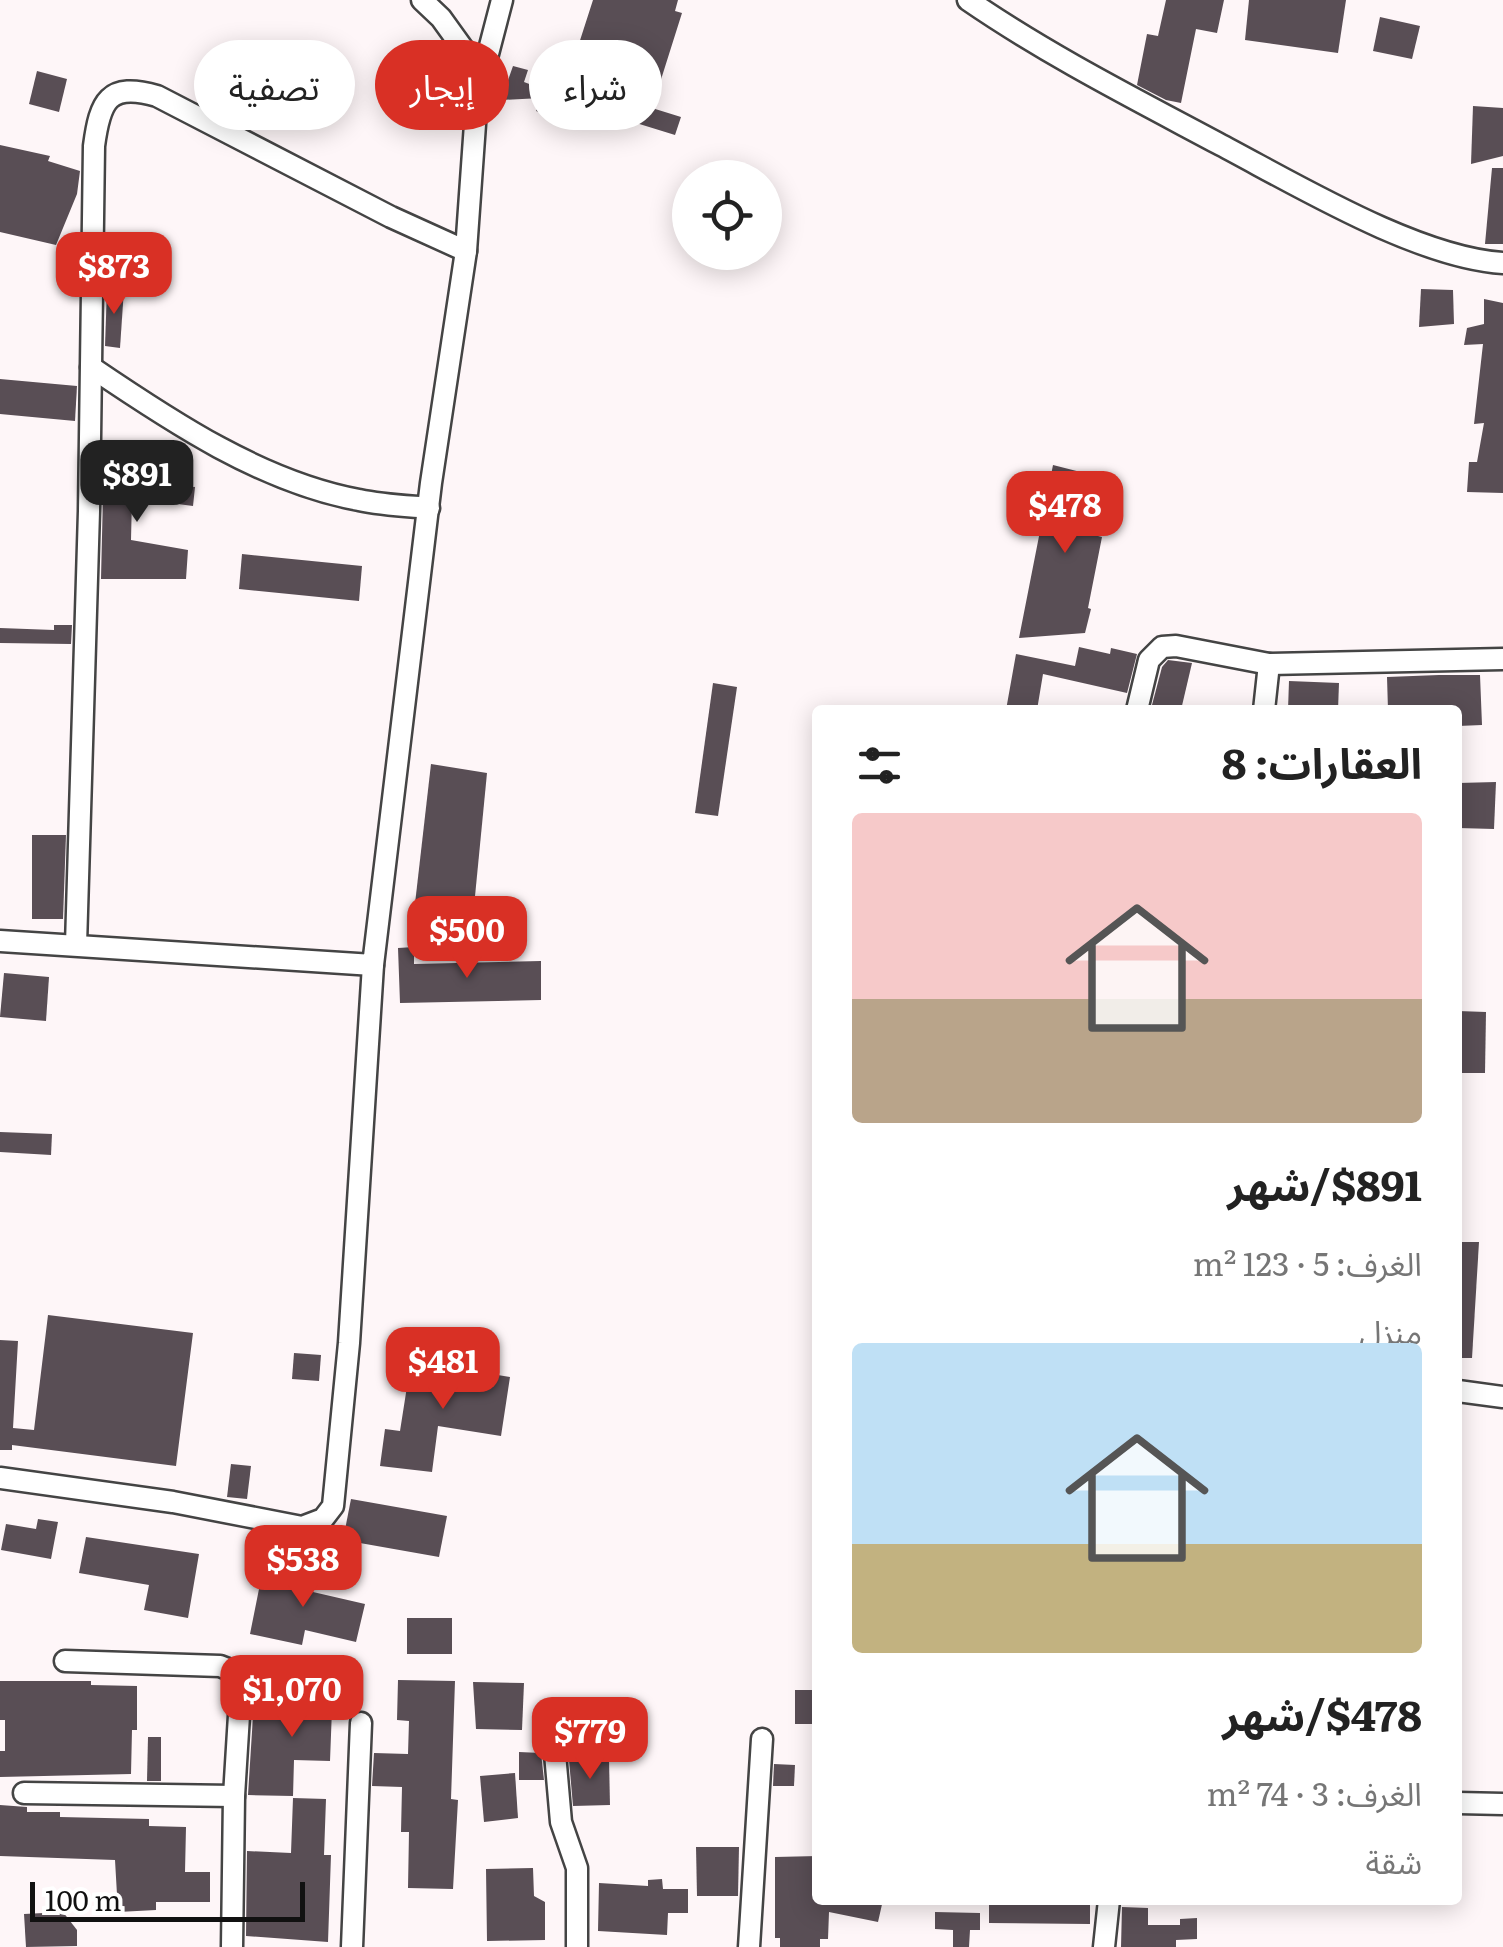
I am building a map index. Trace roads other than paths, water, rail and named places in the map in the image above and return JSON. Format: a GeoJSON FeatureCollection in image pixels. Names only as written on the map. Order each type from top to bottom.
{"type":"FeatureCollection","features":[{"type":"Feature","properties":{"kind":"street"},"geometry":{"type":"LineString","coordinates":[[422,0],[457,40]]}},
{"type":"Feature","properties":{"kind":"street"},"geometry":{"type":"LineString","coordinates":[[491,40],[502,0]]}},
{"type":"Feature","properties":{"kind":"street"},"geometry":{"type":"LineString","coordinates":[[968,0],[1028,42],[1286,179],[1430,247],[1503,263]]}},
{"type":"Feature","properties":{"kind":"street"},"geometry":{"type":"LineString","coordinates":[[76,946],[94,146],[98,116],[108,98],[118,91],[138,90],[157,96],[391,217],[466,251]]}},
{"type":"Feature","properties":{"kind":"street"},"geometry":{"type":"LineString","coordinates":[[0,1478],[173,1502],[302,1527],[323,1519],[334,1506],[349,1343],[373,965],[428,508],[466,251],[477,130]]}},
{"type":"Feature","properties":{"kind":"street"},"geometry":{"type":"LineString","coordinates":[[91,368],[217,446],[266,469],[360,501],[428,508]]}},
{"type":"Feature","properties":{"kind":"street"},"geometry":{"type":"LineString","coordinates":[[1138,705],[1150,660],[1162,647],[1176,646],[1269,664],[1503,660]]}},
{"type":"Feature","properties":{"kind":"street"},"geometry":{"type":"LineString","coordinates":[[1265,705],[1269,664]]}},
{"type":"Feature","properties":{"kind":"street"},"geometry":{"type":"LineString","coordinates":[[0,941],[373,965]]}},
{"type":"Feature","properties":{"kind":"street"},"geometry":{"type":"LineString","coordinates":[[1462,1393],[1503,1398]]}},
{"type":"Feature","properties":{"kind":"street"},"geometry":{"type":"LineString","coordinates":[[65,1661],[231,1668],[238,1673],[241,1684],[234,1796],[232,1947]]}},
{"type":"Feature","properties":{"kind":"street"},"geometry":{"type":"LineString","coordinates":[[352,1947],[361,1723]]}},
{"type":"Feature","properties":{"kind":"street"},"geometry":{"type":"LineString","coordinates":[[749,1947],[762,1739]]}},
{"type":"Feature","properties":{"kind":"street"},"geometry":{"type":"LineString","coordinates":[[554,1742],[561,1822],[576,1868],[578,1947]]}},
{"type":"Feature","properties":{"kind":"street"},"geometry":{"type":"LineString","coordinates":[[24,1793],[234,1796]]}},
{"type":"Feature","properties":{"kind":"street"},"geometry":{"type":"LineString","coordinates":[[1462,1803],[1503,1804]]}},
{"type":"Feature","properties":{"kind":"street"},"geometry":{"type":"LineString","coordinates":[[1104,1947],[1108,1905]]}}]}
